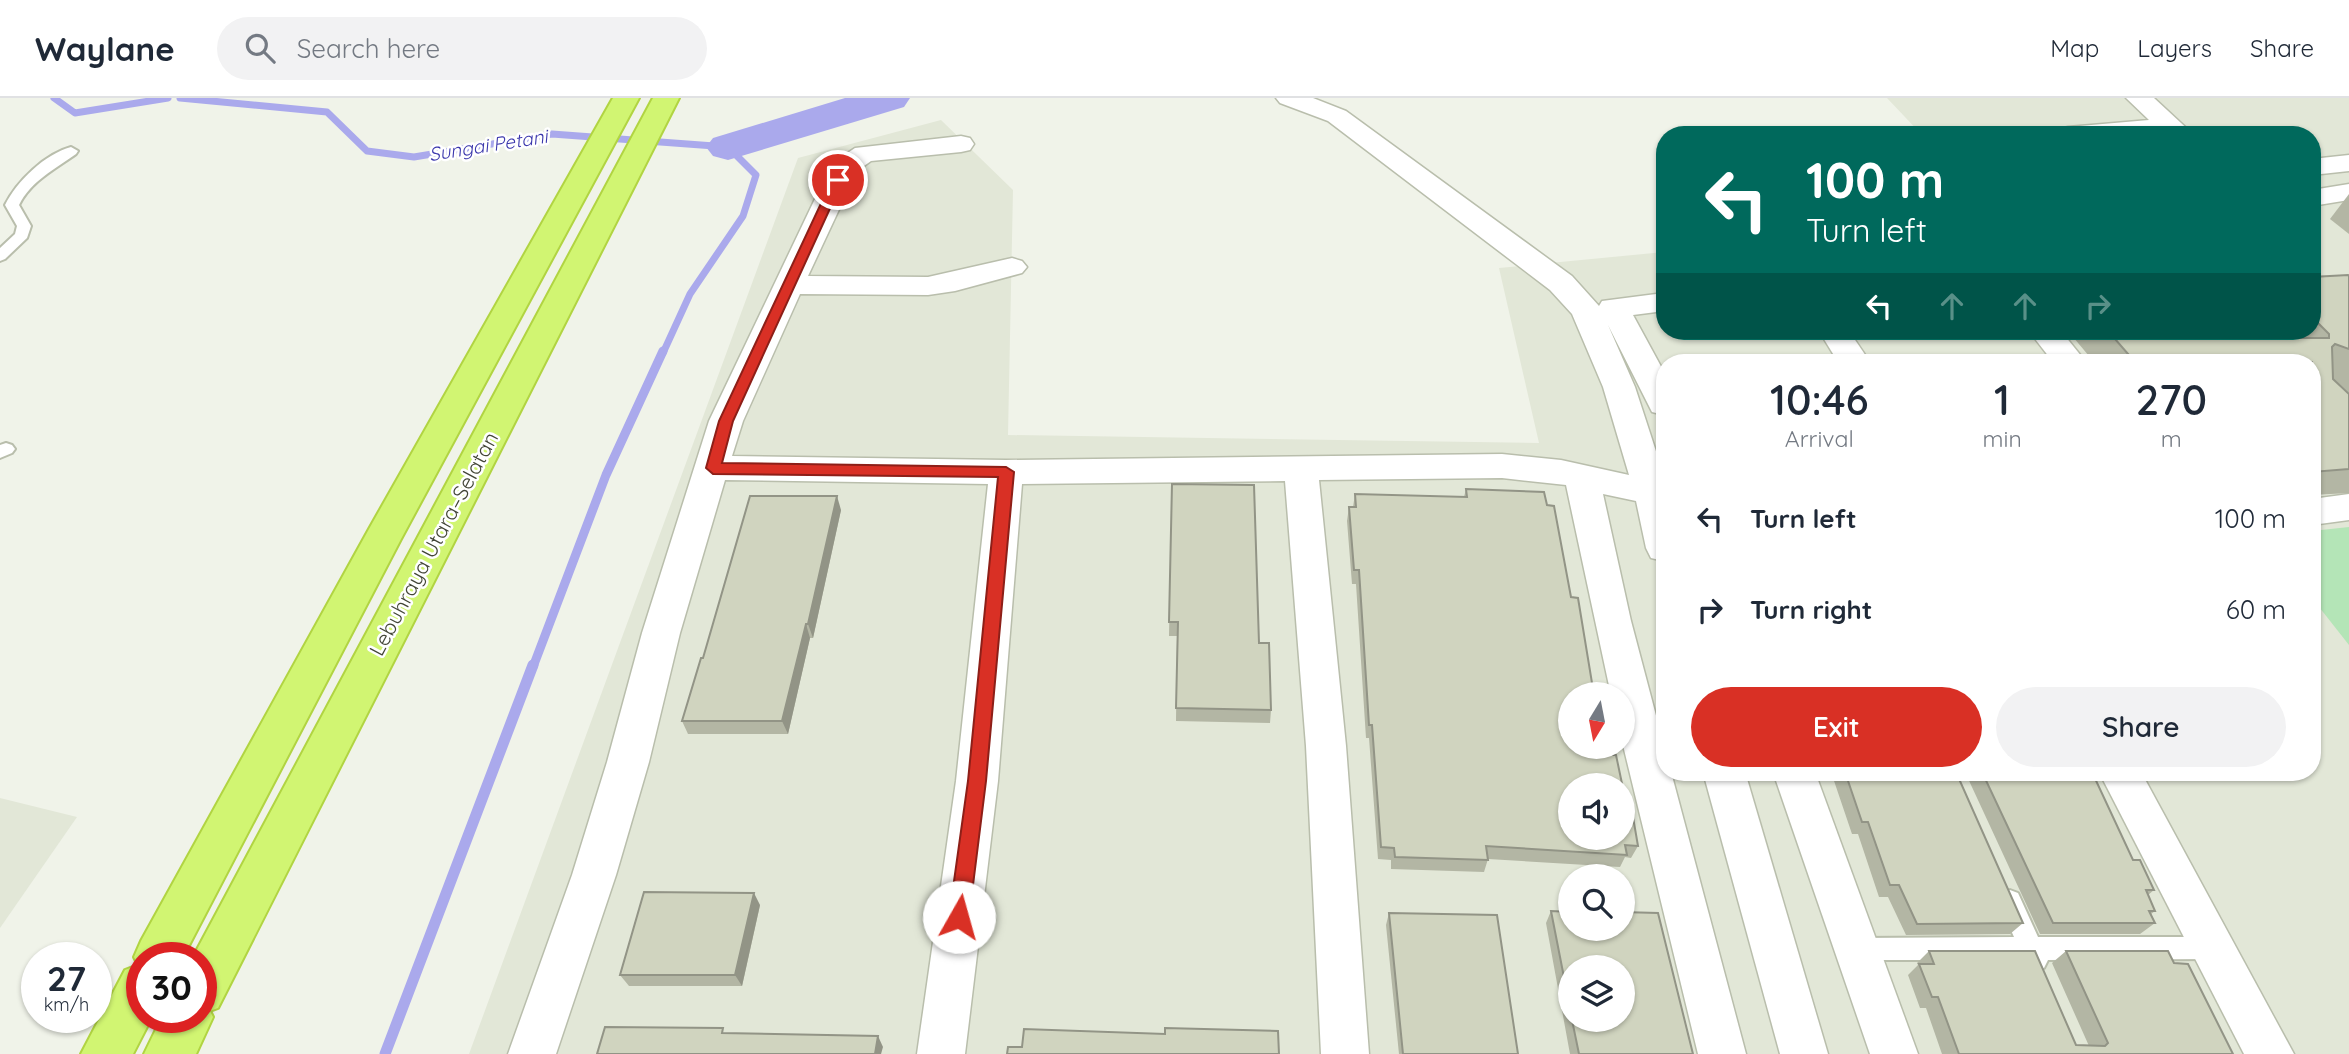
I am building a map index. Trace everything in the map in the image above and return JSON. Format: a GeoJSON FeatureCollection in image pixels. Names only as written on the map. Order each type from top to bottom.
{"type":"FeatureCollection","features":[{"type":"Feature","properties":{"kind":"highway"},"geometry":{"type":"LineString","coordinates":[[166,942],[383,539],[626,98]]}},
{"type":"Feature","properties":{"kind":"highway","name":"Lebuhraya Utara–Selatan"},"geometry":{"type":"LineString","coordinates":[[217,960],[664,102]]}},
{"type":"Feature","properties":{"kind":"highway"},"geometry":{"type":"LineString","coordinates":[[106,1054],[126,1017]]}},
{"type":"Feature","properties":{"kind":"highway"},"geometry":{"type":"LineString","coordinates":[[169,1054],[180,1033]]}},
{"type":"Feature","properties":{"kind":"street"},"geometry":{"type":"LineString","coordinates":[[1289,98],[1322,110],[1357,130],[1590,304],[1633,341],[1656,388]]}},
{"type":"Feature","properties":{"kind":"street"},"geometry":{"type":"LineString","coordinates":[[2139,98],[2171,126]]}},
{"type":"Feature","properties":{"kind":"street"},"geometry":{"type":"LineString","coordinates":[[532,1054],[594,875],[628,762],[661,633],[726,421],[838,180],[854,159],[881,151],[961,144]]}},
{"type":"Feature","properties":{"kind":"street"},"geometry":{"type":"LineString","coordinates":[[2321,166],[2349,163]]}},
{"type":"Feature","properties":{"kind":"street"},"geometry":{"type":"LineString","coordinates":[[2321,197],[2349,192]]}},
{"type":"Feature","properties":{"kind":"street"},"geometry":{"type":"LineString","coordinates":[[789,285],[928,286],[1012,267]]}},
{"type":"Feature","properties":{"kind":"street"},"geometry":{"type":"LineString","coordinates":[[1590,304],[1656,283]]}},
{"type":"Feature","properties":{"kind":"street"},"geometry":{"type":"LineString","coordinates":[[1590,304],[1656,302]]}},
{"type":"Feature","properties":{"kind":"street"},"geometry":{"type":"LineString","coordinates":[[1590,304],[1619,387],[1656,511]]}},
{"type":"Feature","properties":{"kind":"street"},"geometry":{"type":"LineString","coordinates":[[2052,340],[2064,354]]}},
{"type":"Feature","properties":{"kind":"street"},"geometry":{"type":"LineString","coordinates":[[713,468],[1006,472],[1502,466],[1550,471],[1652,492]]}},
{"type":"Feature","properties":{"kind":"street"},"geometry":{"type":"LineString","coordinates":[[1301,468],[1326,746],[1345,1054]]}},
{"type":"Feature","properties":{"kind":"street"},"geometry":{"type":"LineString","coordinates":[[942,1054],[977,781],[1006,472]]}},
{"type":"Feature","properties":{"kind":"street"},"geometry":{"type":"LineString","coordinates":[[1582,478],[1612,621],[1721,1054]]}},
{"type":"Feature","properties":{"kind":"street"},"geometry":{"type":"LineString","coordinates":[[2321,511],[2349,507]]}},
{"type":"Feature","properties":{"kind":"street"},"geometry":{"type":"LineString","coordinates":[[1727,781],[1804,1054]]}},
{"type":"Feature","properties":{"kind":"street"},"geometry":{"type":"LineString","coordinates":[[1797,781],[1894,1054]]}},
{"type":"Feature","properties":{"kind":"street"},"geometry":{"type":"LineString","coordinates":[[2125,781],[2270,1054]]}},
{"type":"Feature","properties":{"kind":"lane"},"geometry":{"type":"LineString","coordinates":[[0,256],[22,235],[23,226],[12,205],[16,196],[23,186],[71,150]]}},
{"type":"Feature","properties":{"kind":"lane"},"geometry":{"type":"LineString","coordinates":[[2004,887],[2047,985]]}},
{"type":"Feature","properties":{"kind":"lane"},"geometry":{"type":"LineString","coordinates":[[1858,949],[2215,948]]}},
{"type":"Feature","properties":{"kind":"shaded area"},"geometry":{"type":"Polygon","coordinates":[[[1887,98],[2349,98],[2349,1054],[469,1054],[798,158],[941,120],[1013,190],[1008,435],[1539,443],[1499,268],[1656,253],[1656,340],[2321,340],[2321,126],[1913,126],[1887,98]]]}},
{"type":"Feature","properties":{"kind":"shaded area"},"geometry":{"type":"Polygon","coordinates":[[[0,798],[77,817],[0,928],[0,798]]]}},
{"type":"Feature","properties":{"kind":"green space"},"geometry":{"type":"Polygon","coordinates":[[[2349,527],[2349,645],[2321,609],[2321,530],[2349,527]]]}},
{"type":"Feature","properties":{"kind":"building"},"geometry":{"type":"Polygon","coordinates":[[[2321,276],[2349,276],[2349,349],[2335,344],[2332,347],[2333,379],[2349,394],[2349,469],[2321,471],[2321,354],[2128,354],[2116,340],[2329,338],[2329,334],[2321,326],[2321,276]]]}},
{"type":"Feature","properties":{"kind":"building"},"geometry":{"type":"Polygon","coordinates":[[[1172,484],[1254,485],[1259,643],[1269,643],[1271,710],[1176,708],[1178,622],[1169,622],[1172,484]]]}},
{"type":"Feature","properties":{"kind":"building"},"geometry":{"type":"Polygon","coordinates":[[[1466,489],[1544,492],[1547,505],[1554,506],[1571,597],[1578,598],[1592,682],[1558,682],[1558,760],[1617,760],[1620,773],[1558,773],[1558,850],[1626,850],[1627,855],[1486,846],[1488,860],[1395,857],[1394,848],[1381,847],[1372,725],[1369,725],[1359,570],[1354,570],[1349,507],[1356,507],[1355,494],[1467,497],[1466,489]]]}},
{"type":"Feature","properties":{"kind":"building"},"geometry":{"type":"Polygon","coordinates":[[[750,496],[837,496],[808,624],[782,721],[682,721],[703,658],[750,496]]]}},
{"type":"Feature","properties":{"kind":"building"},"geometry":{"type":"Polygon","coordinates":[[[1848,781],[1960,781],[2023,923],[1917,924],[1899,885],[1890,885],[1868,822],[1862,822],[1848,781]]]}},
{"type":"Feature","properties":{"kind":"building"},"geometry":{"type":"Polygon","coordinates":[[[1986,781],[2096,781],[2133,860],[2140,860],[2154,890],[2146,890],[2155,911],[2149,911],[2155,923],[2053,923],[1986,781]]]}},
{"type":"Feature","properties":{"kind":"building"},"geometry":{"type":"Polygon","coordinates":[[[644,892],[754,893],[735,975],[620,975],[644,892]]]}},
{"type":"Feature","properties":{"kind":"building"},"geometry":{"type":"Polygon","coordinates":[[[1551,911],[1558,911],[1558,941],[1635,941],[1635,912],[1658,913],[1693,1054],[1579,1054],[1574,1032],[1635,1032],[1635,955],[1560,955],[1551,911]]]}},
{"type":"Feature","properties":{"kind":"building"},"geometry":{"type":"Polygon","coordinates":[[[1389,913],[1497,915],[1518,1054],[1403,1054],[1389,913]]]}},
{"type":"Feature","properties":{"kind":"building"},"geometry":{"type":"Polygon","coordinates":[[[1929,951],[2035,951],[2076,1045],[2105,1046],[2108,1043],[2066,951],[2168,951],[2174,963],[2188,964],[2233,1054],[1959,1054],[1938,997],[1932,997],[1919,964],[1934,964],[1929,951]]]}},
{"type":"Feature","properties":{"kind":"building"},"geometry":{"type":"Polygon","coordinates":[[[605,1027],[723,1028],[722,1033],[878,1036],[875,1054],[597,1054],[605,1027]]]}},
{"type":"Feature","properties":{"kind":"building"},"geometry":{"type":"Polygon","coordinates":[[[1165,1028],[1278,1031],[1279,1054],[1007,1054],[1008,1047],[1022,1047],[1024,1029],[1165,1034],[1165,1028]]]}},
{"type":"Feature","properties":{"kind":"waterway","name":"Sungai Petani"},"geometry":{"type":"LineString","coordinates":[[54,98],[75,113],[168,98]]}},
{"type":"Feature","properties":{"kind":"waterway","name":"Sungai Petani"},"geometry":{"type":"LineString","coordinates":[[180,98],[327,112],[367,151],[414,157],[552,134],[728,147],[756,175],[743,216],[690,294],[663,353]]}},
{"type":"Feature","properties":{"kind":"waterway","name":"Sungai Petani"},"geometry":{"type":"LineString","coordinates":[[728,147],[889,98]]}},
{"type":"Feature","properties":{"kind":"waterway"},"geometry":{"type":"LineString","coordinates":[[533,667],[606,475],[663,351]]}},
{"type":"Feature","properties":{"kind":"waterway"},"geometry":{"type":"LineString","coordinates":[[385,1054],[533,665]]}},
{"type":"Feature","properties":{"kind":"route"},"geometry":{"type":"LineString","coordinates":[[838,180],[726,421],[713,468],[1006,472],[977,781],[959,917]]}}]}
